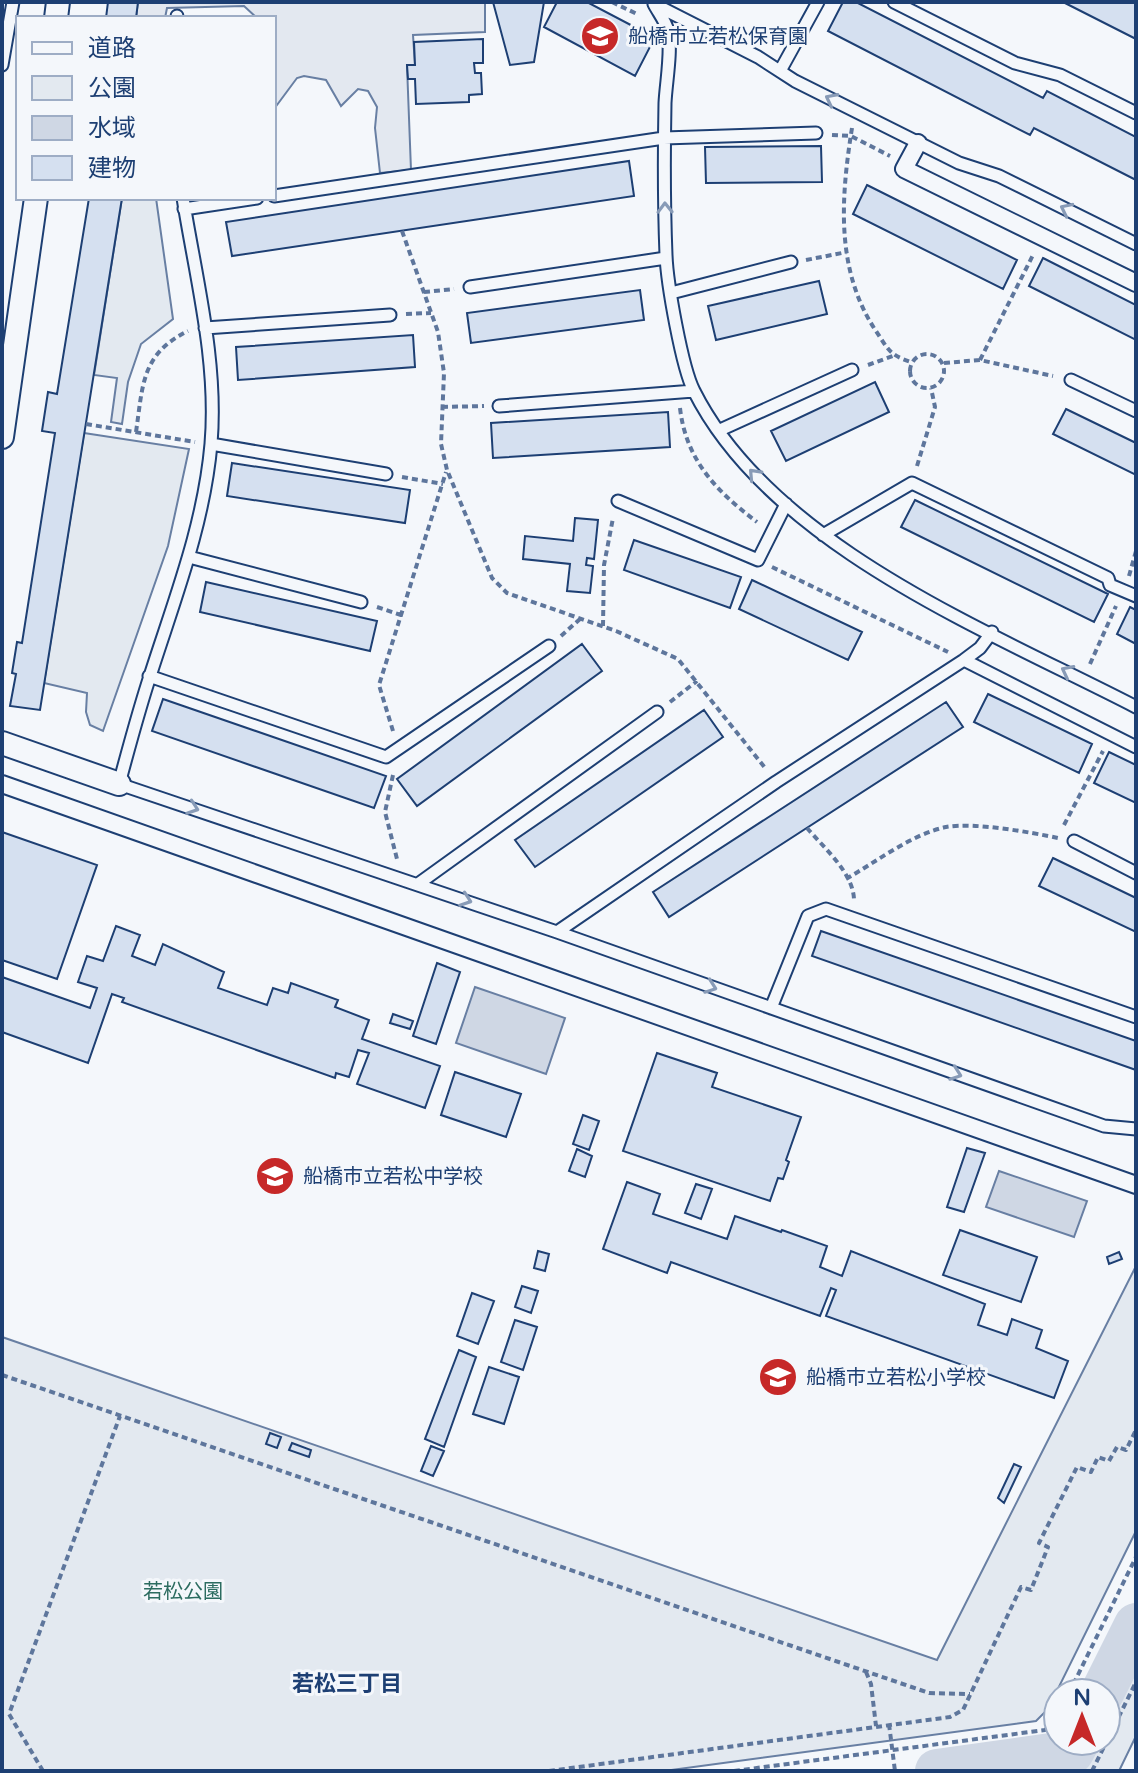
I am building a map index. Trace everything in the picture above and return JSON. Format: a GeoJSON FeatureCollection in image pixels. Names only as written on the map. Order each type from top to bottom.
{"type":"FeatureCollection","features":[{"type":"Feature","properties":{"kind":"street"},"geometry":{"type":"LineString","coordinates":[[918,143],[904,169],[1136,283]]}},
{"type":"Feature","properties":{"kind":"street"},"geometry":{"type":"LineString","coordinates":[[2,437],[36,200]]}},
{"type":"Feature","properties":{"kind":"street"},"geometry":{"type":"LineString","coordinates":[[2,743],[119,784]]}},
{"type":"Feature","properties":{"kind":"street"},"geometry":{"type":"LineString","coordinates":[[2,784],[1136,1185]]}},
{"type":"Feature","properties":{"kind":"lane"},"geometry":{"type":"LineString","coordinates":[[2,65],[13,2]]}},
{"type":"Feature","properties":{"kind":"lane"},"geometry":{"type":"LineString","coordinates":[[780,71],[818,2]]}},
{"type":"Feature","properties":{"kind":"lane"},"geometry":{"type":"LineString","coordinates":[[894,2],[1015,63],[1060,75],[1136,113]]}},
{"type":"Feature","properties":{"kind":"lane"},"geometry":{"type":"LineString","coordinates":[[652,3],[918,143],[959,163],[999,176],[1136,244]]}},
{"type":"Feature","properties":{"kind":"lane"},"geometry":{"type":"LineString","coordinates":[[652,3],[668,31],[664,138],[666,258],[671,293],[694,391],[720,430],[742,461],[823,535],[914,592],[1136,707]]}},
{"type":"Feature","properties":{"kind":"lane"},"geometry":{"type":"LineString","coordinates":[[276,196],[664,138],[816,133]]}},
{"type":"Feature","properties":{"kind":"lane"},"geometry":{"type":"LineString","coordinates":[[233,200],[184,204],[205,328],[212,399],[211,444],[203,499],[189,557],[149,676],[119,784],[557,932],[1104,1126],[1136,1129]]}},
{"type":"Feature","properties":{"kind":"lane"},"geometry":{"type":"LineString","coordinates":[[470,287],[666,258]]}},
{"type":"Feature","properties":{"kind":"lane"},"geometry":{"type":"LineString","coordinates":[[671,293],[791,262]]}},
{"type":"Feature","properties":{"kind":"lane"},"geometry":{"type":"LineString","coordinates":[[205,328],[390,315]]}},
{"type":"Feature","properties":{"kind":"lane"},"geometry":{"type":"LineString","coordinates":[[720,430],[852,370]]}},
{"type":"Feature","properties":{"kind":"lane"},"geometry":{"type":"LineString","coordinates":[[1071,380],[1136,411]]}},
{"type":"Feature","properties":{"kind":"lane"},"geometry":{"type":"LineString","coordinates":[[499,406],[694,391]]}},
{"type":"Feature","properties":{"kind":"lane"},"geometry":{"type":"LineString","coordinates":[[211,444],[386,474]]}},
{"type":"Feature","properties":{"kind":"lane"},"geometry":{"type":"LineString","coordinates":[[823,535],[912,483],[1108,578],[1110,585],[1136,596]]}},
{"type":"Feature","properties":{"kind":"lane"},"geometry":{"type":"LineString","coordinates":[[618,501],[758,560],[786,504]]}},
{"type":"Feature","properties":{"kind":"lane"},"geometry":{"type":"LineString","coordinates":[[189,557],[361,602]]}},
{"type":"Feature","properties":{"kind":"lane"},"geometry":{"type":"LineString","coordinates":[[557,932],[776,782],[964,660],[980,648],[992,632]]}},
{"type":"Feature","properties":{"kind":"lane"},"geometry":{"type":"LineString","coordinates":[[149,676],[375,756],[386,757],[549,646]]}},
{"type":"Feature","properties":{"kind":"lane"},"geometry":{"type":"LineString","coordinates":[[964,660],[1136,747]]}},
{"type":"Feature","properties":{"kind":"lane"},"geometry":{"type":"LineString","coordinates":[[418,884],[657,712]]}},
{"type":"Feature","properties":{"kind":"lane"},"geometry":{"type":"LineString","coordinates":[[1074,841],[1136,873]]}},
{"type":"Feature","properties":{"kind":"lane"},"geometry":{"type":"LineString","coordinates":[[771,1008],[808,916],[826,909],[1136,1017]]}},
{"type":"Feature","properties":{"kind":"path"},"geometry":{"type":"LineString","coordinates":[[854,119],[843,182],[847,252],[863,312],[893,356],[911,362]]}},
{"type":"Feature","properties":{"kind":"path"},"geometry":{"type":"LineString","coordinates":[[816,133],[851,136],[907,164]]}},
{"type":"Feature","properties":{"kind":"path"},"geometry":{"type":"LineString","coordinates":[[402,231],[438,332],[444,373],[441,444],[447,470],[492,578],[507,593],[603,626],[678,659],[776,782]]}},
{"type":"Feature","properties":{"kind":"path"},"geometry":{"type":"LineString","coordinates":[[980,360],[1042,237]]}},
{"type":"Feature","properties":{"kind":"path"},"geometry":{"type":"LineString","coordinates":[[791,262],[847,252]]}},
{"type":"Feature","properties":{"kind":"path"},"geometry":{"type":"LineString","coordinates":[[424,292],[470,287]]}},
{"type":"Feature","properties":{"kind":"path"},"geometry":{"type":"LineString","coordinates":[[390,315],[431,313]]}},
{"type":"Feature","properties":{"kind":"path"},"geometry":{"type":"LineString","coordinates":[[136,432],[143,382],[152,359],[163,345],[190,330]]}},
{"type":"Feature","properties":{"kind":"path"},"geometry":{"type":"LineString","coordinates":[[918,354],[937,355],[944,363],[940,383],[931,388],[921,387],[912,381],[908,372],[918,354]]}},
{"type":"Feature","properties":{"kind":"path"},"geometry":{"type":"LineString","coordinates":[[852,370],[893,356]]}},
{"type":"Feature","properties":{"kind":"path"},"geometry":{"type":"LineString","coordinates":[[944,363],[980,360],[1071,380]]}},
{"type":"Feature","properties":{"kind":"path"},"geometry":{"type":"LineString","coordinates":[[912,483],[935,407],[931,388]]}},
{"type":"Feature","properties":{"kind":"path"},"geometry":{"type":"LineString","coordinates":[[442,407],[499,406]]}},
{"type":"Feature","properties":{"kind":"path"},"geometry":{"type":"LineString","coordinates":[[86,424],[197,442]]}},
{"type":"Feature","properties":{"kind":"path"},"geometry":{"type":"LineString","coordinates":[[405,880],[385,812],[398,749],[379,685],[447,470]]}},
{"type":"Feature","properties":{"kind":"path"},"geometry":{"type":"LineString","coordinates":[[386,474],[443,484]]}},
{"type":"Feature","properties":{"kind":"path"},"geometry":{"type":"LineString","coordinates":[[603,626],[608,533],[618,501]]}},
{"type":"Feature","properties":{"kind":"path"},"geometry":{"type":"LineString","coordinates":[[1083,680],[1123,591],[1136,551]]}},
{"type":"Feature","properties":{"kind":"path"},"geometry":{"type":"LineString","coordinates":[[758,560],[964,660]]}},
{"type":"Feature","properties":{"kind":"path"},"geometry":{"type":"LineString","coordinates":[[361,602],[401,615]]}},
{"type":"Feature","properties":{"kind":"path"},"geometry":{"type":"LineString","coordinates":[[549,646],[580,619]]}},
{"type":"Feature","properties":{"kind":"path"},"geometry":{"type":"LineString","coordinates":[[657,712],[697,681]]}},
{"type":"Feature","properties":{"kind":"path"},"geometry":{"type":"LineString","coordinates":[[1058,838],[1111,735]]}},
{"type":"Feature","properties":{"kind":"path"},"geometry":{"type":"LineString","coordinates":[[846,879],[920,838],[947,827],[1022,830],[1074,841]]}},
{"type":"Feature","properties":{"kind":"path"},"geometry":{"type":"LineString","coordinates":[[807,828],[838,864],[854,894],[854,918]]}},
{"type":"Feature","properties":{"kind":"path"},"geometry":{"type":"LineString","coordinates":[[2,1375],[929,1693],[970,1694]]}},
{"type":"Feature","properties":{"kind":"path"},"geometry":{"type":"LineString","coordinates":[[43,1771],[9,1714],[120,1416]]}},
{"type":"Feature","properties":{"kind":"path"},"geometry":{"type":"LineString","coordinates":[[549,1771],[950,1717],[963,1710],[1021,1587],[1031,1590],[1048,1547],[1039,1543],[1077,1467],[1091,1472],[1098,1457],[1109,1461],[1117,1447],[1126,1450],[1136,1430]]}},
{"type":"Feature","properties":{"kind":"path"},"geometry":{"type":"LineString","coordinates":[[1077,1677],[1136,1557]]}},
{"type":"Feature","properties":{"kind":"path"},"geometry":{"type":"LineString","coordinates":[[866,1672],[871,1684],[876,1726]]}},
{"type":"Feature","properties":{"kind":"path"},"geometry":{"type":"LineString","coordinates":[[1092,1771],[1136,1682]]}},
{"type":"Feature","properties":{"kind":"path"},"geometry":{"type":"LineString","coordinates":[[889,1724],[895,1771]]}},
{"type":"Feature","properties":{"kind":"path"},"geometry":{"type":"LineString","coordinates":[[734,1771],[1042,1730]]}},
{"type":"Feature","properties":{"kind":"green space"},"geometry":{"type":"Polygon","coordinates":[[[122,200],[156,200],[173,319],[141,344],[128,382],[122,424],[111,422],[117,378],[94,375],[122,200]]]}},
{"type":"Feature","properties":{"kind":"green space"},"geometry":{"type":"Polygon","coordinates":[[[84,433],[189,449],[168,546],[103,731],[90,725],[86,712],[87,693],[44,683],[84,433]]]}},
{"type":"Feature","properties":{"kind":"green space","name":"若松公園"},"geometry":{"type":"Polygon","coordinates":[[[1136,1266],[1136,1531],[1064,1677],[1042,1677],[1042,1715],[1036,1721],[664,1771],[2,1771],[2,1337],[937,1660],[1136,1266]]]}},
{"type":"Feature","properties":{"kind":"green space"},"geometry":{"type":"Polygon","coordinates":[[[1136,1661],[1136,1736],[1119,1771],[1079,1771],[1087,1757],[1122,1757],[1122,1689],[1136,1661]]]}},
{"type":"Feature","properties":{"kind":"shaded area"},"geometry":{"type":"Polygon","coordinates":[[[138,2],[485,2],[485,32],[413,35],[415,65],[407,66],[411,170],[380,173],[375,128],[377,107],[368,91],[358,89],[341,106],[326,80],[304,76],[297,78],[276,106],[276,16],[255,16],[244,6],[167,8],[165,16],[136,16],[138,2]]]}},
{"type":"Feature","properties":{"kind":"water"},"geometry":{"type":"Polygon","coordinates":[[[475,987],[565,1018],[546,1074],[456,1043],[475,987]]]}},
{"type":"Feature","properties":{"kind":"water"},"geometry":{"type":"Polygon","coordinates":[[[999,1171],[1087,1201],[1074,1237],[986,1207],[999,1171]]]}},
{"type":"Feature","properties":{"kind":"building"},"geometry":{"type":"Polygon","coordinates":[[[108,2],[138,2],[136,16],[106,16],[108,2]]]}},
{"type":"Feature","properties":{"kind":"building"},"geometry":{"type":"Polygon","coordinates":[[[493,2],[544,2],[534,62],[510,65],[493,2]]]}},
{"type":"Feature","properties":{"kind":"building"},"geometry":{"type":"Polygon","coordinates":[[[557,2],[587,2],[646,33],[643,38],[652,43],[635,76],[544,27],[557,2]]]}},
{"type":"Feature","properties":{"kind":"building"},"geometry":{"type":"Polygon","coordinates":[[[843,2],[856,2],[1043,98],[1047,91],[1136,137],[1136,180],[1034,128],[1030,135],[828,31],[843,2]]]}},
{"type":"Feature","properties":{"kind":"building"},"geometry":{"type":"Polygon","coordinates":[[[1063,2],[1136,2],[1136,39],[1063,2]]]}},
{"type":"Feature","properties":{"kind":"building"},"geometry":{"type":"Polygon","coordinates":[[[483,39],[483,63],[474,63],[475,73],[481,73],[482,94],[469,95],[469,102],[416,104],[415,79],[408,79],[407,65],[415,65],[414,42],[483,39]]]}},
{"type":"Feature","properties":{"kind":"building"},"geometry":{"type":"Polygon","coordinates":[[[821,146],[822,182],[706,183],[705,147],[821,146]]]}},
{"type":"Feature","properties":{"kind":"building"},"geometry":{"type":"Polygon","coordinates":[[[629,161],[634,196],[232,256],[226,222],[629,161]]]}},
{"type":"Feature","properties":{"kind":"building"},"geometry":{"type":"Polygon","coordinates":[[[867,185],[1017,260],[1003,289],[853,214],[867,185]]]}},
{"type":"Feature","properties":{"kind":"building"},"geometry":{"type":"Polygon","coordinates":[[[89,200],[122,200],[40,710],[10,706],[16,674],[12,673],[17,642],[22,643],[55,433],[42,431],[48,392],[57,394],[89,200]]]}},
{"type":"Feature","properties":{"kind":"building"},"geometry":{"type":"Polygon","coordinates":[[[1043,258],[1136,305],[1136,340],[1029,286],[1043,258]]]}},
{"type":"Feature","properties":{"kind":"building"},"geometry":{"type":"Polygon","coordinates":[[[819,281],[827,314],[716,340],[708,306],[819,281]]]}},
{"type":"Feature","properties":{"kind":"building"},"geometry":{"type":"Polygon","coordinates":[[[640,290],[644,320],[471,343],[467,313],[640,290]]]}},
{"type":"Feature","properties":{"kind":"building"},"geometry":{"type":"Polygon","coordinates":[[[413,335],[415,367],[238,380],[236,347],[413,335]]]}},
{"type":"Feature","properties":{"kind":"building"},"geometry":{"type":"Polygon","coordinates":[[[875,382],[889,412],[786,461],[771,431],[875,382]]]}},
{"type":"Feature","properties":{"kind":"building"},"geometry":{"type":"Polygon","coordinates":[[[1066,409],[1136,443],[1136,475],[1053,434],[1066,409]]]}},
{"type":"Feature","properties":{"kind":"building"},"geometry":{"type":"Polygon","coordinates":[[[668,412],[670,447],[493,458],[491,423],[668,412]]]}},
{"type":"Feature","properties":{"kind":"building"},"geometry":{"type":"Polygon","coordinates":[[[232,463],[410,490],[405,523],[227,496],[232,463]]]}},
{"type":"Feature","properties":{"kind":"building"},"geometry":{"type":"Polygon","coordinates":[[[915,500],[1108,594],[1094,622],[901,527],[915,500]]]}},
{"type":"Feature","properties":{"kind":"building"},"geometry":{"type":"Polygon","coordinates":[[[575,518],[598,520],[594,559],[587,558],[586,565],[593,566],[590,593],[567,591],[570,564],[523,559],[525,536],[573,541],[575,518]]]}},
{"type":"Feature","properties":{"kind":"building"},"geometry":{"type":"Polygon","coordinates":[[[634,540],[741,577],[730,608],[624,570],[634,540]]]}},
{"type":"Feature","properties":{"kind":"building"},"geometry":{"type":"Polygon","coordinates":[[[752,580],[862,632],[848,660],[739,609],[752,580]]]}},
{"type":"Feature","properties":{"kind":"building"},"geometry":{"type":"Polygon","coordinates":[[[206,582],[377,621],[370,651],[200,612],[206,582]]]}},
{"type":"Feature","properties":{"kind":"building"},"geometry":{"type":"Polygon","coordinates":[[[1130,607],[1136,610],[1136,644],[1117,634],[1130,607]]]}},
{"type":"Feature","properties":{"kind":"building"},"geometry":{"type":"Polygon","coordinates":[[[582,644],[602,671],[417,806],[397,779],[582,644]]]}},
{"type":"Feature","properties":{"kind":"building"},"geometry":{"type":"Polygon","coordinates":[[[988,694],[1092,744],[1079,773],[974,722],[988,694]]]}},
{"type":"Feature","properties":{"kind":"building"},"geometry":{"type":"Polygon","coordinates":[[[163,699],[386,776],[374,808],[152,731],[163,699]]]}},
{"type":"Feature","properties":{"kind":"building"},"geometry":{"type":"Polygon","coordinates":[[[946,702],[963,727],[669,917],[653,892],[946,702]]]}},
{"type":"Feature","properties":{"kind":"building"},"geometry":{"type":"Polygon","coordinates":[[[704,710],[723,737],[535,867],[515,840],[704,710]]]}},
{"type":"Feature","properties":{"kind":"building"},"geometry":{"type":"Polygon","coordinates":[[[1109,752],[1136,765],[1136,803],[1094,783],[1109,752]]]}},
{"type":"Feature","properties":{"kind":"building"},"geometry":{"type":"Polygon","coordinates":[[[2,832],[97,865],[57,979],[2,960],[2,832]]]}},
{"type":"Feature","properties":{"kind":"building"},"geometry":{"type":"Polygon","coordinates":[[[1053,858],[1136,898],[1136,932],[1039,886],[1053,858]]]}},
{"type":"Feature","properties":{"kind":"building"},"geometry":{"type":"Polygon","coordinates":[[[116,926],[140,935],[132,956],[155,965],[163,944],[224,972],[218,988],[267,1005],[273,988],[288,993],[291,983],[338,1000],[335,1007],[369,1020],[362,1039],[440,1066],[425,1108],[357,1084],[369,1053],[358,1050],[349,1077],[336,1073],[335,1078],[122,1002],[124,998],[112,994],[88,1063],[2,1032],[2,977],[90,1008],[97,988],[78,982],[87,956],[103,961],[116,926]]]}},
{"type":"Feature","properties":{"kind":"building"},"geometry":{"type":"Polygon","coordinates":[[[821,931],[1136,1041],[1136,1070],[812,956],[821,931]]]}},
{"type":"Feature","properties":{"kind":"building"},"geometry":{"type":"Polygon","coordinates":[[[437,963],[460,972],[436,1044],[413,1036],[437,963]]]}},
{"type":"Feature","properties":{"kind":"building"},"geometry":{"type":"Polygon","coordinates":[[[393,1014],[413,1021],[410,1029],[390,1023],[393,1014]]]}},
{"type":"Feature","properties":{"kind":"building"},"geometry":{"type":"Polygon","coordinates":[[[657,1053],[717,1073],[712,1087],[801,1117],[786,1160],[789,1162],[783,1179],[778,1178],[770,1201],[623,1151],[657,1053]]]}},
{"type":"Feature","properties":{"kind":"building"},"geometry":{"type":"Polygon","coordinates":[[[455,1072],[521,1094],[506,1137],[441,1115],[455,1072]]]}},
{"type":"Feature","properties":{"kind":"building"},"geometry":{"type":"Polygon","coordinates":[[[583,1115],[599,1121],[589,1150],[573,1144],[583,1115]]]}},
{"type":"Feature","properties":{"kind":"building"},"geometry":{"type":"Polygon","coordinates":[[[967,1148],[985,1153],[964,1212],[947,1207],[967,1148]]]}},
{"type":"Feature","properties":{"kind":"building"},"geometry":{"type":"Polygon","coordinates":[[[577,1149],[592,1156],[585,1177],[569,1171],[577,1149]]]}},
{"type":"Feature","properties":{"kind":"building"},"geometry":{"type":"Polygon","coordinates":[[[627,1182],[660,1194],[653,1214],[727,1239],[735,1216],[782,1230],[827,1246],[820,1267],[842,1276],[851,1251],[985,1304],[978,1325],[1007,1335],[1012,1319],[1042,1330],[1036,1348],[1068,1361],[1054,1398],[826,1316],[836,1290],[831,1288],[820,1316],[671,1262],[667,1273],[603,1249],[627,1182]]]}},
{"type":"Feature","properties":{"kind":"building"},"geometry":{"type":"Polygon","coordinates":[[[696,1184],[712,1189],[701,1219],[685,1213],[696,1184]]]}},
{"type":"Feature","properties":{"kind":"building"},"geometry":{"type":"Polygon","coordinates":[[[960,1230],[1037,1257],[1021,1302],[943,1275],[960,1230]]]}},
{"type":"Feature","properties":{"kind":"building"},"geometry":{"type":"Polygon","coordinates":[[[538,1251],[549,1254],[545,1271],[534,1268],[538,1251]]]}},
{"type":"Feature","properties":{"kind":"building"},"geometry":{"type":"Polygon","coordinates":[[[1119,1252],[1122,1259],[1109,1264],[1107,1257],[1119,1252]]]}},
{"type":"Feature","properties":{"kind":"building"},"geometry":{"type":"Polygon","coordinates":[[[522,1286],[538,1291],[531,1313],[515,1307],[522,1286]]]}},
{"type":"Feature","properties":{"kind":"building"},"geometry":{"type":"Polygon","coordinates":[[[472,1293],[494,1301],[478,1344],[457,1336],[472,1293]]]}},
{"type":"Feature","properties":{"kind":"building"},"geometry":{"type":"Polygon","coordinates":[[[515,1320],[537,1327],[523,1370],[501,1362],[515,1320]]]}},
{"type":"Feature","properties":{"kind":"building"},"geometry":{"type":"Polygon","coordinates":[[[459,1350],[476,1357],[444,1447],[425,1439],[459,1350]]]}},
{"type":"Feature","properties":{"kind":"building"},"geometry":{"type":"Polygon","coordinates":[[[489,1367],[519,1377],[504,1424],[473,1414],[489,1367]]]}},
{"type":"Feature","properties":{"kind":"building"},"geometry":{"type":"Polygon","coordinates":[[[270,1433],[281,1437],[277,1448],[266,1444],[270,1433]]]}},
{"type":"Feature","properties":{"kind":"building"},"geometry":{"type":"Polygon","coordinates":[[[292,1443],[311,1450],[309,1457],[289,1450],[292,1443]]]}},
{"type":"Feature","properties":{"kind":"building"},"geometry":{"type":"Polygon","coordinates":[[[431,1446],[444,1451],[433,1476],[421,1471],[431,1446]]]}},
{"type":"Feature","properties":{"kind":"building"},"geometry":{"type":"Polygon","coordinates":[[[1014,1464],[1021,1467],[1004,1503],[998,1498],[1014,1464]]]}},
{"type":"Feature","properties":{"kind":"waterway"},"geometry":{"type":"LineString","coordinates":[[1110,1677],[1136,1625]]}},
{"type":"Feature","properties":{"kind":"waterway"},"geometry":{"type":"LineString","coordinates":[[937,1771],[1042,1756]]}},
{"type":"Feature","properties":{"kind":"place","name":"船橋市立若松保育園"},"geometry":{"type":"Point","coordinates":[600,36]}},
{"type":"Feature","properties":{"kind":"place","name":"船橋市立若松中学校"},"geometry":{"type":"Point","coordinates":[275,1176]}},
{"type":"Feature","properties":{"kind":"place","name":"船橋市立若松小学校"},"geometry":{"type":"Point","coordinates":[778,1377]}},
{"type":"Feature","properties":{"kind":"district","name":"若松三丁目"},"geometry":{"type":"Point","coordinates":[347,1683]}}]}
